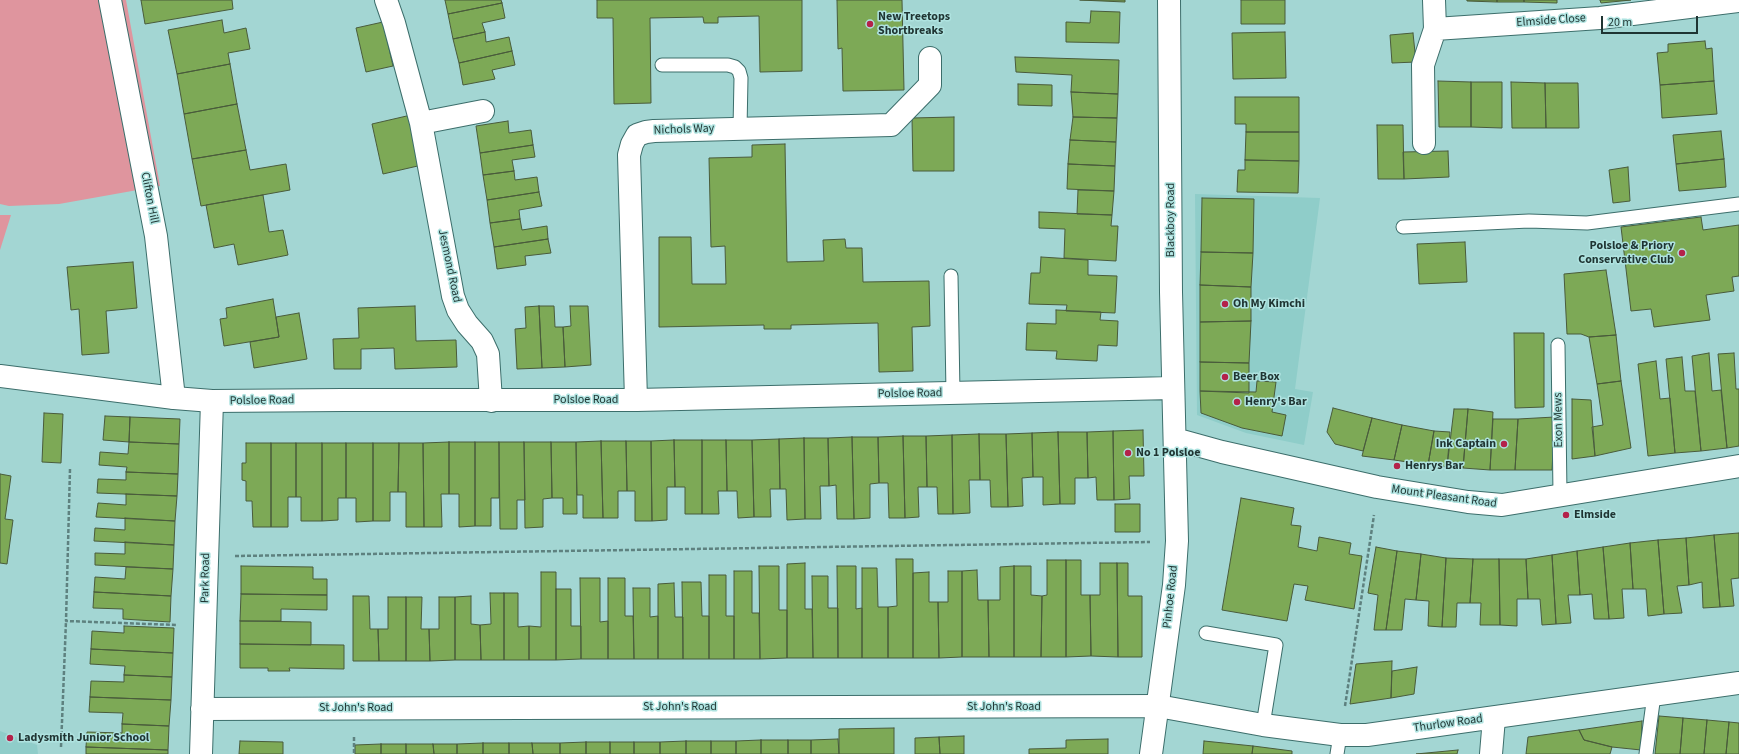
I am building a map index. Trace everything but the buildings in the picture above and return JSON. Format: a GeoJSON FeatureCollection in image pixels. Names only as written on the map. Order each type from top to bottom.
{"type":"FeatureCollection","features":[{"type":"Feature","properties":{"kind":"street","name":"Clifton Hill"},"geometry":{"type":"LineString","coordinates":[[110,0],[156,236],[174,398]]}},
{"type":"Feature","properties":{"kind":"street","name":"Jesmond Road"},"geometry":{"type":"LineString","coordinates":[[386,0],[394,23],[421,123],[453,296],[458,310],[482,341],[488,354],[491,401]]}},
{"type":"Feature","properties":{"kind":"street","name":"Blackboy Road"},"geometry":{"type":"LineString","coordinates":[[1169,0],[1171,284],[1175,439]]}},
{"type":"Feature","properties":{"kind":"street"},"geometry":{"type":"LineString","coordinates":[[1424,143],[1423,65],[1435,29],[1434,0]]}},
{"type":"Feature","properties":{"kind":"street","name":"Elmside Close"},"geometry":{"type":"LineString","coordinates":[[1435,29],[1600,18],[1739,1]]}},
{"type":"Feature","properties":{"kind":"street","name":"Nichols Way"},"geometry":{"type":"LineString","coordinates":[[636,400],[629,155],[632,144],[637,135],[646,132],[891,125],[930,85],[930,58]]}},
{"type":"Feature","properties":{"kind":"street"},"geometry":{"type":"LineString","coordinates":[[421,123],[482,111]]}},
{"type":"Feature","properties":{"kind":"street","name":"Polsloe Road"},"geometry":{"type":"LineString","coordinates":[[0,376],[174,398],[212,401],[636,400],[1173,388]]}},
{"type":"Feature","properties":{"kind":"street","name":"Park Road"},"geometry":{"type":"LineString","coordinates":[[201,754],[212,401]]}},
{"type":"Feature","properties":{"kind":"street","name":"Mount Pleasant Road"},"geometry":{"type":"LineString","coordinates":[[1175,439],[1222,452],[1377,487],[1468,502],[1502,505],[1560,494],[1739,466]]}},
{"type":"Feature","properties":{"kind":"street","name":"Pinhoe Road"},"geometry":{"type":"LineString","coordinates":[[1151,754],[1174,585],[1177,541],[1175,439]]}},
{"type":"Feature","properties":{"kind":"street","name":"Thurlow Road"},"geometry":{"type":"LineString","coordinates":[[1158,706],[1263,725],[1338,745],[1367,735],[1739,683]]}},
{"type":"Feature","properties":{"kind":"street","name":"St John's Road"},"geometry":{"type":"LineString","coordinates":[[202,709],[1158,706]]}},
{"type":"Feature","properties":{"kind":"street"},"geometry":{"type":"LineString","coordinates":[[1490,754],[1494,718]]}},
{"type":"Feature","properties":{"kind":"lane"},"geometry":{"type":"LineString","coordinates":[[662,65],[728,65],[735,67],[739,71],[741,78],[740,129]]}},
{"type":"Feature","properties":{"kind":"lane"},"geometry":{"type":"LineString","coordinates":[[1403,227],[1529,221],[1587,223],[1739,204]]}},
{"type":"Feature","properties":{"kind":"lane"},"geometry":{"type":"LineString","coordinates":[[950,276],[953,393]]}},
{"type":"Feature","properties":{"kind":"lane","name":"Exon Mews"},"geometry":{"type":"LineString","coordinates":[[1558,345],[1560,494]]}},
{"type":"Feature","properties":{"kind":"lane"},"geometry":{"type":"LineString","coordinates":[[1206,633],[1276,644],[1263,725]]}},
{"type":"Feature","properties":{"kind":"lane"},"geometry":{"type":"LineString","coordinates":[[1646,754],[1654,695]]}},
{"type":"Feature","properties":{"kind":"path"},"geometry":{"type":"LineString","coordinates":[[61,747],[70,469]]}},
{"type":"Feature","properties":{"kind":"path"},"geometry":{"type":"LineString","coordinates":[[1338,745],[1377,487]]}},
{"type":"Feature","properties":{"kind":"path"},"geometry":{"type":"LineString","coordinates":[[206,556],[1177,541]]}},
{"type":"Feature","properties":{"kind":"path"},"geometry":{"type":"LineString","coordinates":[[66,621],[205,626]]}},
{"type":"Feature","properties":{"kind":"shaded area"},"geometry":{"type":"Polygon","coordinates":[[[0,0],[126,0],[160,186],[59,204],[9,206],[0,204],[0,0]]]}},
{"type":"Feature","properties":{"kind":"shaded area"},"geometry":{"type":"Polygon","coordinates":[[[1195,194],[1320,198],[1295,389],[1313,392],[1304,445],[1246,433],[1197,415],[1195,194]]]}},
{"type":"Feature","properties":{"kind":"shaded area"},"geometry":{"type":"Polygon","coordinates":[[[0,215],[11,215],[0,250],[0,215]]]}},
{"type":"Feature","properties":{"kind":"shaded area","name":"Ladysmith Junior School"},"geometry":{"type":"Polygon","coordinates":[[[0,731],[37,745],[38,754],[0,754],[0,731]]]}},
{"type":"Feature","properties":{"kind":"place","name":"New Treetops Shortbreaks"},"geometry":{"type":"Point","coordinates":[870,24]}},
{"type":"Feature","properties":{"kind":"place","name":"Polsloe & Priory Conservative Club"},"geometry":{"type":"Point","coordinates":[1682,253]}},
{"type":"Feature","properties":{"kind":"place","name":"Oh My Kimchi"},"geometry":{"type":"Point","coordinates":[1225,304]}},
{"type":"Feature","properties":{"kind":"place","name":"Beer Box"},"geometry":{"type":"Point","coordinates":[1225,377]}},
{"type":"Feature","properties":{"kind":"place","name":"Henry's Bar"},"geometry":{"type":"Point","coordinates":[1237,402]}},
{"type":"Feature","properties":{"kind":"place","name":"Ink Captain"},"geometry":{"type":"Point","coordinates":[1504,444]}},
{"type":"Feature","properties":{"kind":"place","name":"No 1 Polsloe"},"geometry":{"type":"Point","coordinates":[1128,453]}},
{"type":"Feature","properties":{"kind":"place","name":"Henrys Bar"},"geometry":{"type":"Point","coordinates":[1397,466]}},
{"type":"Feature","properties":{"kind":"place","name":"Elmside"},"geometry":{"type":"Point","coordinates":[1566,515]}},
{"type":"Feature","properties":{"kind":"place","name":"Ladysmith Junior School"},"geometry":{"type":"Point","coordinates":[10,738]}}]}
